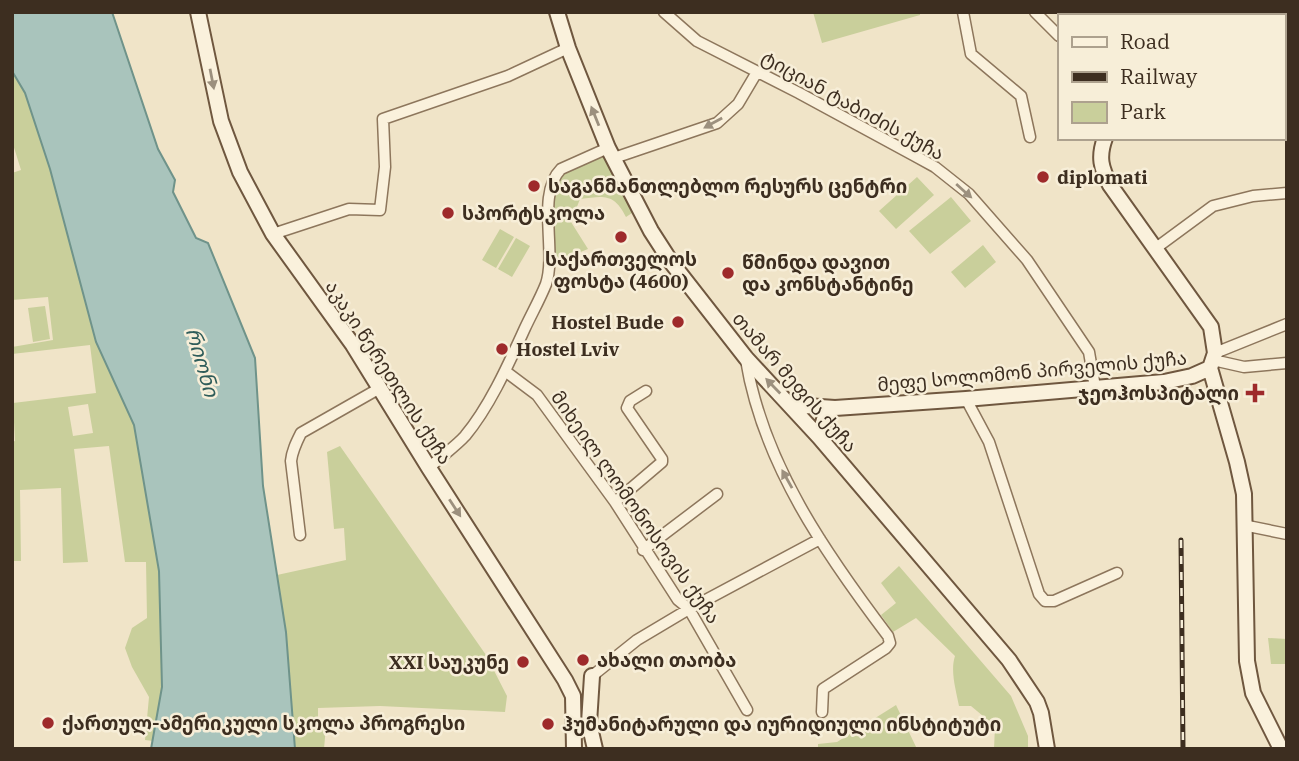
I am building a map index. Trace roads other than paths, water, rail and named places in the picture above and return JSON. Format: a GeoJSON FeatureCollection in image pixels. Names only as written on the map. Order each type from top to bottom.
{"type":"FeatureCollection","features":[{"type":"Feature","properties":{"kind":"main road","name":"აკაკი წერეთლის ქუჩა"},"geometry":{"type":"LineString","coordinates":[[198,12],[221,121],[240,172],[273,234],[353,345],[573,696]]}},
{"type":"Feature","properties":{"kind":"main road","name":"თამარ მეფის ქუჩა"},"geometry":{"type":"LineString","coordinates":[[557,12],[568,48],[611,153],[651,231],[671,262],[746,358],[819,437],[1009,660],[1037,702],[1046,749]]}},
{"type":"Feature","properties":{"kind":"main road","name":"მეფე სოლომონ პირველის ქუჩა"},"geometry":{"type":"LineString","coordinates":[[791,405],[835,408],[1164,382],[1192,376],[1213,360],[1213,334],[1207,320],[1110,185],[1102,169],[1100,153],[1104,140]]}},
{"type":"Feature","properties":{"kind":"main road"},"geometry":{"type":"LineString","coordinates":[[1213,360],[1244,494],[1247,661],[1253,693],[1282,744]]}},
{"type":"Feature","properties":{"kind":"main road"},"geometry":{"type":"LineString","coordinates":[[819,437],[825,416],[835,408]]}},
{"type":"Feature","properties":{"kind":"main road"},"geometry":{"type":"LineString","coordinates":[[573,749],[573,696],[592,676]]}},
{"type":"Feature","properties":{"kind":"main road"},"geometry":{"type":"LineString","coordinates":[[592,676],[589,723],[595,749]]}},
{"type":"Feature","properties":{"kind":"street","name":"ტიციან ტაბიძის ქუჩა"},"geometry":{"type":"LineString","coordinates":[[664,12],[697,41],[935,167],[969,194],[1027,260],[1089,352],[1095,387]]}},
{"type":"Feature","properties":{"kind":"street"},"geometry":{"type":"LineString","coordinates":[[963,12],[971,54],[1021,96],[1030,137]]}},
{"type":"Feature","properties":{"kind":"street"},"geometry":{"type":"LineString","coordinates":[[1035,12],[1058,35]]}},
{"type":"Feature","properties":{"kind":"street"},"geometry":{"type":"LineString","coordinates":[[273,234],[349,209],[380,210],[385,167],[383,119],[508,76],[568,48]]}},
{"type":"Feature","properties":{"kind":"street"},"geometry":{"type":"LineString","coordinates":[[429,468],[464,437],[505,371],[545,284],[550,262],[549,208],[555,175],[561,169],[717,123],[738,104],[757,72]]}},
{"type":"Feature","properties":{"kind":"street"},"geometry":{"type":"LineString","coordinates":[[1156,248],[1213,206],[1253,195],[1287,193]]}},
{"type":"Feature","properties":{"kind":"street"},"geometry":{"type":"LineString","coordinates":[[1213,360],[1287,324]]}},
{"type":"Feature","properties":{"kind":"street"},"geometry":{"type":"LineString","coordinates":[[746,358],[752,394],[778,463],[837,568],[888,636],[890,643],[822,689],[822,712]]}},
{"type":"Feature","properties":{"kind":"street"},"geometry":{"type":"LineString","coordinates":[[1213,360],[1244,367],[1287,363]]}},
{"type":"Feature","properties":{"kind":"street","name":"მიხეილ ლომონოსოვის ქუჩა"},"geometry":{"type":"LineString","coordinates":[[505,371],[537,395],[615,502],[643,550],[678,600],[689,609],[747,710]]}},
{"type":"Feature","properties":{"kind":"street"},"geometry":{"type":"LineString","coordinates":[[300,535],[291,461],[298,439],[302,433],[380,388]]}},
{"type":"Feature","properties":{"kind":"street"},"geometry":{"type":"LineString","coordinates":[[615,502],[662,462],[626,408],[630,401],[646,391]]}},
{"type":"Feature","properties":{"kind":"street"},"geometry":{"type":"LineString","coordinates":[[966,399],[989,442],[1039,594],[1045,601],[1054,601],[1118,573]]}},
{"type":"Feature","properties":{"kind":"street"},"geometry":{"type":"LineString","coordinates":[[643,550],[717,494]]}},
{"type":"Feature","properties":{"kind":"street"},"geometry":{"type":"LineString","coordinates":[[1243,525],[1287,534]]}},
{"type":"Feature","properties":{"kind":"street"},"geometry":{"type":"LineString","coordinates":[[592,676],[637,640],[820,539]]}},
{"type":"Feature","properties":{"kind":"water","name":"რიონი"},"geometry":{"type":"Polygon","coordinates":[[[12,12],[112,12],[158,149],[175,180],[173,192],[196,238],[208,243],[255,358],[263,486],[286,632],[295,749],[151,749],[162,687],[159,571],[134,425],[96,342],[50,169],[25,93],[12,71],[12,12]]]}},
{"type":"Feature","properties":{"kind":"railway"},"geometry":{"type":"LineString","coordinates":[[1181,540],[1183,749]]}},
{"type":"Feature","properties":{"kind":"place","name":"diplomati"},"geometry":{"type":"Point","coordinates":[1043,177]}},
{"type":"Feature","properties":{"kind":"place","name":"საგანმანთლებლო რესურს ცენტრი"},"geometry":{"type":"Point","coordinates":[534,186]}},
{"type":"Feature","properties":{"kind":"place","name":"სპორტსკოლა"},"geometry":{"type":"Point","coordinates":[448,213]}},
{"type":"Feature","properties":{"kind":"place","name":"საქართველოს ფოსტა (4600)"},"geometry":{"type":"Point","coordinates":[621,237]}},
{"type":"Feature","properties":{"kind":"place","name":"წმინდა დავით და კონსტანტინე"},"geometry":{"type":"Point","coordinates":[728,273]}},
{"type":"Feature","properties":{"kind":"place","name":"Hostel Bude"},"geometry":{"type":"Point","coordinates":[678,322]}},
{"type":"Feature","properties":{"kind":"place","name":"Hostel Lviv"},"geometry":{"type":"Point","coordinates":[502,349]}},
{"type":"Feature","properties":{"kind":"place","name":"ჯეოჰოსპიტალი"},"geometry":{"type":"Point","coordinates":[1255,393]}},
{"type":"Feature","properties":{"kind":"place","name":"ახალი თაობა"},"geometry":{"type":"Point","coordinates":[583,660]}},
{"type":"Feature","properties":{"kind":"place","name":"XXI საუკუნე"},"geometry":{"type":"Point","coordinates":[523,662]}},
{"type":"Feature","properties":{"kind":"place","name":"ქართულ-ამერიკული სკოლა პროგრესი"},"geometry":{"type":"Point","coordinates":[48,723]}},
{"type":"Feature","properties":{"kind":"place","name":"ჰუმანიტარული და იურიდიული ინსტიტუტი"},"geometry":{"type":"Point","coordinates":[548,724]}}]}
